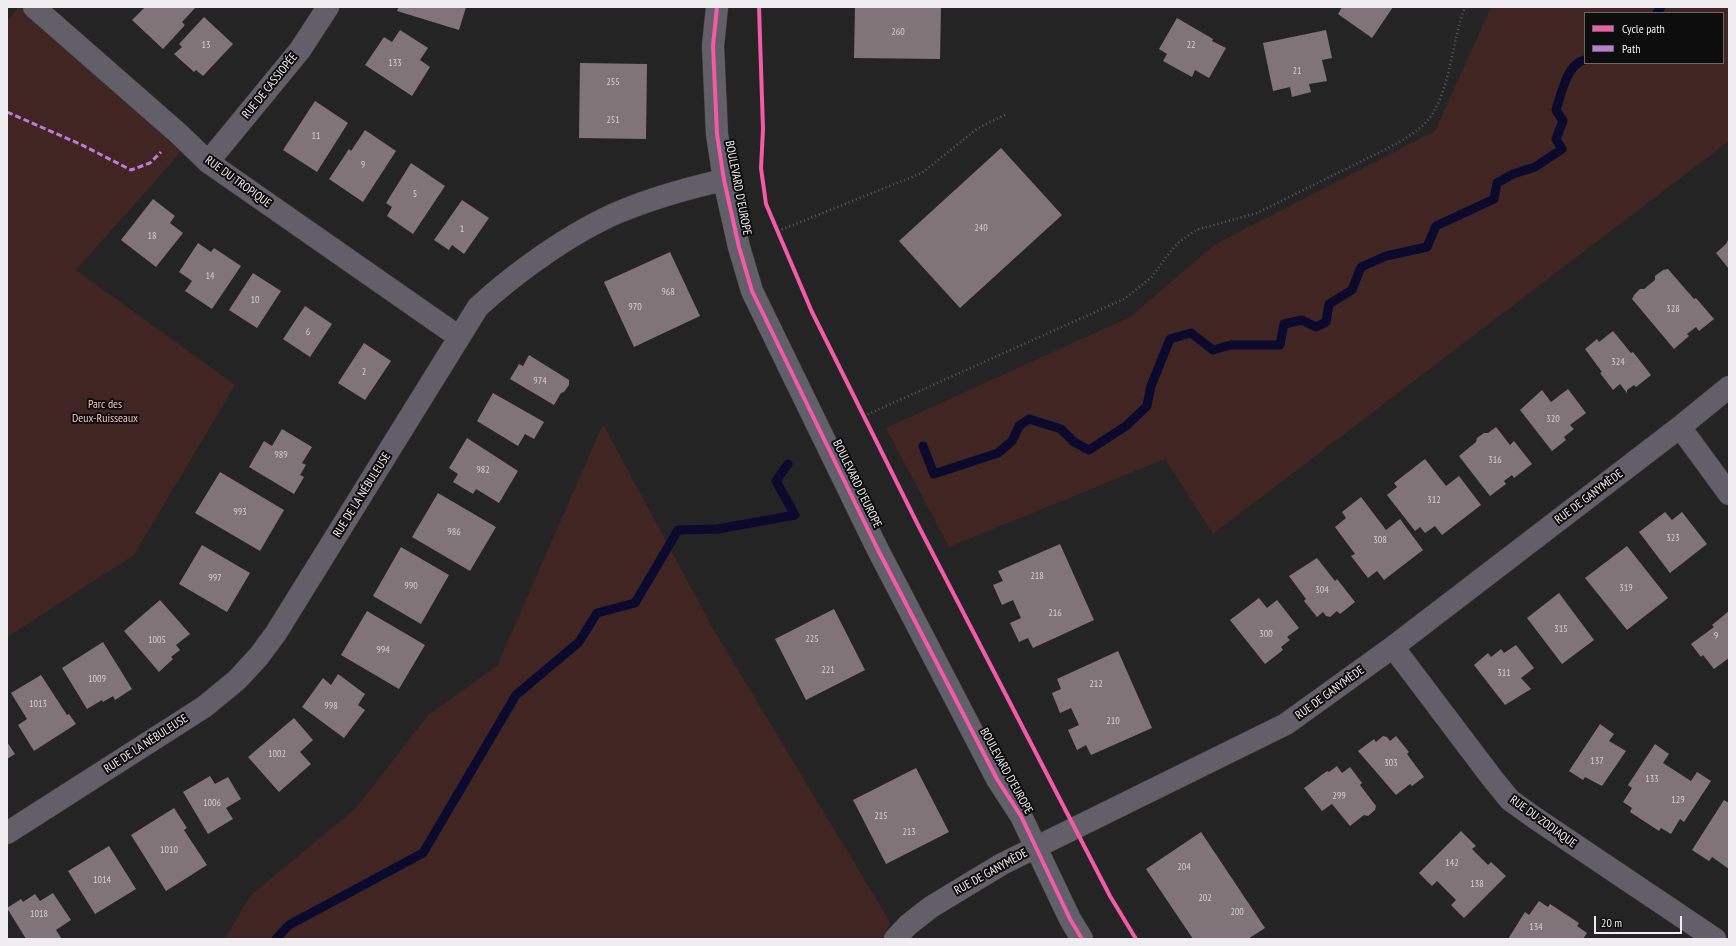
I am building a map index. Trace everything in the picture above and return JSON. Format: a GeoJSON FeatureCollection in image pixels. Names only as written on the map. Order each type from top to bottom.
{"type":"FeatureCollection","features":[{"type":"Feature","properties":{"kind":"street","name":"RUE DU TROPIQUE"},"geometry":{"type":"LineString","coordinates":[[34,7],[179,134],[208,162],[459,337]]}},
{"type":"Feature","properties":{"kind":"street","name":"RUE DE CASSIOPÉE"},"geometry":{"type":"LineString","coordinates":[[208,162],[300,50],[328,7]]}},
{"type":"Feature","properties":{"kind":"street","name":"BOULEVARD D'EUROPE"},"geometry":{"type":"LineString","coordinates":[[717,7],[713,46],[717,134],[724,180],[752,291],[770,332],[884,562],[997,779],[1021,816],[1070,919],[1082,939]]}},
{"type":"Feature","properties":{"kind":"street","name":"RUE DE LA NÉBULEUSE"},"geometry":{"type":"LineString","coordinates":[[7,833],[204,707],[246,671],[276,633],[478,307],[502,285],[591,225],[619,212],[674,192],[724,180]]}},
{"type":"Feature","properties":{"kind":"street","name":"RUE DE GANYMÈDE"},"geometry":{"type":"LineString","coordinates":[[895,939],[908,925],[930,907],[1002,864],[1286,724],[1393,647],[1680,427],[1729,387]]}},
{"type":"Feature","properties":{"kind":"street"},"geometry":{"type":"LineString","coordinates":[[1680,427],[1729,494]]}},
{"type":"Feature","properties":{"kind":"street","name":"RUE DU ZODIAQUE"},"geometry":{"type":"LineString","coordinates":[[1393,647],[1510,800],[1715,939]]}},
{"type":"Feature","properties":{"kind":"path"},"geometry":{"type":"LineString","coordinates":[[864,416],[1124,299],[1152,277],[1178,243],[1196,230],[1257,213],[1396,144],[1415,133],[1428,119],[1439,102],[1465,7]]}},
{"type":"Feature","properties":{"kind":"path"},"geometry":{"type":"LineString","coordinates":[[778,231],[922,173],[978,128],[1007,114]]}},
{"type":"Feature","properties":{"kind":"green space","name":"Parc des Deux-Ruisseaux"},"geometry":{"type":"Polygon","coordinates":[[[19,7],[181,152],[76,270],[235,385],[134,555],[7,637],[7,21],[19,7]]]}},
{"type":"Feature","properties":{"kind":"green space"},"geometry":{"type":"Polygon","coordinates":[[[1491,7],[1729,7],[1729,141],[1213,534],[1165,459],[949,547],[886,428],[1130,317],[1214,245],[1435,131],[1491,7]]]}},
{"type":"Feature","properties":{"kind":"green space"},"geometry":{"type":"Polygon","coordinates":[[[603,424],[712,627],[890,922],[883,939],[188,939],[225,938],[251,895],[357,807],[428,715],[497,666],[603,424]]]}},
{"type":"Feature","properties":{"kind":"building"},"geometry":{"type":"Polygon","coordinates":[[[145,7],[196,7],[182,22],[185,25],[163,49],[132,20],[145,7]]]}},
{"type":"Feature","properties":{"kind":"building"},"geometry":{"type":"Polygon","coordinates":[[[399,7],[466,7],[459,30],[397,11],[399,7]]]}},
{"type":"Feature","properties":{"kind":"building"},"geometry":{"type":"Polygon","coordinates":[[[855,7],[941,7],[940,59],[854,58],[855,7]]]}},
{"type":"Feature","properties":{"kind":"building"},"geometry":{"type":"Polygon","coordinates":[[[1342,7],[1393,7],[1372,38],[1338,14],[1342,7]]]}},
{"type":"Feature","properties":{"kind":"building"},"geometry":{"type":"Polygon","coordinates":[[[204,17],[233,44],[203,76],[196,70],[194,72],[174,54],[182,47],[179,44],[204,17]]]}},
{"type":"Feature","properties":{"kind":"building"},"geometry":{"type":"Polygon","coordinates":[[[1177,18],[1213,39],[1212,41],[1226,48],[1209,78],[1195,70],[1192,77],[1163,61],[1167,54],[1159,49],[1177,18]]]}},
{"type":"Feature","properties":{"kind":"building"},"geometry":{"type":"Polygon","coordinates":[[[400,30],[428,48],[420,60],[430,67],[412,96],[365,65],[384,37],[392,42],[400,30]]]}},
{"type":"Feature","properties":{"kind":"building"},"geometry":{"type":"Polygon","coordinates":[[[1326,30],[1332,58],[1322,60],[1327,81],[1309,84],[1311,92],[1292,97],[1290,87],[1273,91],[1263,43],[1326,30]]]}},
{"type":"Feature","properties":{"kind":"building"},"geometry":{"type":"Polygon","coordinates":[[[580,63],[647,64],[646,139],[579,138],[580,63]]]}},
{"type":"Feature","properties":{"kind":"building"},"geometry":{"type":"Polygon","coordinates":[[[315,101],[348,123],[317,172],[283,150],[315,101]]]}},
{"type":"Feature","properties":{"kind":"building"},"geometry":{"type":"Polygon","coordinates":[[[365,130],[396,151],[363,202],[329,179],[349,149],[351,151],[365,130]]]}},
{"type":"Feature","properties":{"kind":"building"},"geometry":{"type":"Polygon","coordinates":[[[1001,148],[1062,215],[960,308],[899,241],[1001,148]]]}},
{"type":"Feature","properties":{"kind":"building"},"geometry":{"type":"Polygon","coordinates":[[[411,163],[445,186],[413,234],[387,216],[392,207],[386,203],[411,163]]]}},
{"type":"Feature","properties":{"kind":"building"},"geometry":{"type":"Polygon","coordinates":[[[153,199],[175,216],[170,223],[183,233],[156,267],[121,240],[153,199]]]}},
{"type":"Feature","properties":{"kind":"building"},"geometry":{"type":"Polygon","coordinates":[[[462,200],[489,218],[464,254],[452,245],[449,250],[434,240],[462,200]]]}},
{"type":"Feature","properties":{"kind":"building"},"geometry":{"type":"Polygon","coordinates":[[[1729,238],[1729,269],[1716,253],[1726,244],[1729,238]]]}},
{"type":"Feature","properties":{"kind":"building"},"geometry":{"type":"Polygon","coordinates":[[[198,243],[211,252],[214,248],[241,266],[212,309],[185,291],[192,281],[179,272],[198,243]]]}},
{"type":"Feature","properties":{"kind":"building"},"geometry":{"type":"Polygon","coordinates":[[[670,252],[700,316],[634,347],[604,282],[670,252]]]}},
{"type":"Feature","properties":{"kind":"building"},"geometry":{"type":"Polygon","coordinates":[[[1668,269],[1714,319],[1699,331],[1696,327],[1687,334],[1689,336],[1674,349],[1632,299],[1640,289],[1644,289],[1655,280],[1655,276],[1663,270],[1668,269]]]}},
{"type":"Feature","properties":{"kind":"building"},"geometry":{"type":"Polygon","coordinates":[[[253,273],[281,291],[257,328],[229,310],[253,273]]]}},
{"type":"Feature","properties":{"kind":"building"},"geometry":{"type":"Polygon","coordinates":[[[305,306],[332,324],[310,357],[283,339],[305,306]]]}},
{"type":"Feature","properties":{"kind":"building"},"geometry":{"type":"Polygon","coordinates":[[[1613,331],[1631,353],[1633,352],[1651,375],[1636,387],[1634,385],[1627,390],[1627,393],[1620,384],[1613,390],[1585,349],[1597,339],[1599,342],[1613,331]]]}},
{"type":"Feature","properties":{"kind":"building"},"geometry":{"type":"Polygon","coordinates":[[[364,343],[391,361],[365,400],[338,383],[364,343]]]}},
{"type":"Feature","properties":{"kind":"building"},"geometry":{"type":"Polygon","coordinates":[[[529,355],[569,380],[569,385],[564,392],[561,393],[554,405],[510,379],[519,364],[523,366],[529,355]]]}},
{"type":"Feature","properties":{"kind":"building"},"geometry":{"type":"Polygon","coordinates":[[[1568,389],[1586,413],[1570,425],[1574,429],[1564,437],[1566,440],[1552,451],[1520,410],[1542,390],[1551,402],[1568,389]]]}},
{"type":"Feature","properties":{"kind":"building"},"geometry":{"type":"Polygon","coordinates":[[[493,393],[544,422],[534,439],[525,434],[518,446],[477,421],[493,393]]]}},
{"type":"Feature","properties":{"kind":"building"},"geometry":{"type":"Polygon","coordinates":[[[1496,427],[1510,445],[1514,441],[1532,464],[1514,478],[1512,475],[1504,481],[1506,484],[1490,496],[1459,456],[1476,442],[1477,438],[1496,427]]]}},
{"type":"Feature","properties":{"kind":"building"},"geometry":{"type":"Polygon","coordinates":[[[282,429],[312,447],[302,463],[306,465],[300,475],[304,477],[294,494],[249,467],[264,441],[272,446],[282,429]]]}},
{"type":"Feature","properties":{"kind":"building"},"geometry":{"type":"Polygon","coordinates":[[[467,438],[518,471],[499,503],[476,489],[473,494],[453,482],[458,474],[449,468],[467,438]]]}},
{"type":"Feature","properties":{"kind":"building"},"geometry":{"type":"Polygon","coordinates":[[[1425,459],[1446,486],[1459,476],[1481,505],[1442,535],[1435,526],[1425,533],[1420,527],[1415,531],[1387,495],[1397,487],[1394,483],[1425,459]]]}},
{"type":"Feature","properties":{"kind":"building"},"geometry":{"type":"Polygon","coordinates":[[[220,472],[284,510],[260,551],[195,513],[220,472]]]}},
{"type":"Feature","properties":{"kind":"building"},"geometry":{"type":"Polygon","coordinates":[[[438,493],[496,527],[470,571],[412,537],[438,493]]]}},
{"type":"Feature","properties":{"kind":"building"},"geometry":{"type":"Polygon","coordinates":[[[1361,497],[1386,530],[1400,519],[1423,550],[1384,580],[1377,571],[1368,578],[1351,556],[1355,554],[1335,527],[1346,518],[1342,512],[1361,497]]]}},
{"type":"Feature","properties":{"kind":"building"},"geometry":{"type":"Polygon","coordinates":[[[1665,512],[1672,520],[1682,512],[1707,544],[1670,573],[1639,532],[1665,512]]]}},
{"type":"Feature","properties":{"kind":"building"},"geometry":{"type":"Polygon","coordinates":[[[1060,544],[1094,620],[1033,648],[1028,638],[1019,642],[1010,623],[1021,618],[1013,600],[1002,605],[993,585],[1003,581],[998,571],[1060,544]]]}},
{"type":"Feature","properties":{"kind":"building"},"geometry":{"type":"Polygon","coordinates":[[[202,545],[250,573],[227,612],[179,584],[202,545]]]}},
{"type":"Feature","properties":{"kind":"building"},"geometry":{"type":"Polygon","coordinates":[[[1627,546],[1668,598],[1627,630],[1585,578],[1627,546]]]}},
{"type":"Feature","properties":{"kind":"building"},"geometry":{"type":"Polygon","coordinates":[[[401,547],[449,575],[421,624],[373,596],[401,547]]]}},
{"type":"Feature","properties":{"kind":"building"},"geometry":{"type":"Polygon","coordinates":[[[1317,558],[1335,581],[1337,579],[1355,602],[1340,614],[1337,611],[1330,617],[1326,616],[1323,612],[1317,617],[1304,601],[1306,599],[1289,576],[1317,558]]]}},
{"type":"Feature","properties":{"kind":"building"},"geometry":{"type":"Polygon","coordinates":[[[1559,593],[1594,640],[1562,664],[1527,618],[1559,593]]]}},
{"type":"Feature","properties":{"kind":"building"},"geometry":{"type":"Polygon","coordinates":[[[1259,598],[1267,608],[1277,600],[1299,628],[1287,637],[1290,640],[1281,647],[1283,650],[1265,664],[1230,620],[1259,598]]]}},
{"type":"Feature","properties":{"kind":"building"},"geometry":{"type":"Polygon","coordinates":[[[160,600],[190,634],[176,645],[180,650],[171,657],[173,659],[159,672],[124,631],[160,600]]]}},
{"type":"Feature","properties":{"kind":"building"},"geometry":{"type":"Polygon","coordinates":[[[834,609],[865,670],[806,700],[775,639],[834,609]]]}},
{"type":"Feature","properties":{"kind":"building"},"geometry":{"type":"Polygon","coordinates":[[[367,611],[425,645],[399,689],[341,655],[367,611]]]}},
{"type":"Feature","properties":{"kind":"building"},"geometry":{"type":"Polygon","coordinates":[[[1729,611],[1729,658],[1714,669],[1703,655],[1701,657],[1691,644],[1714,627],[1712,625],[1729,611]]]}},
{"type":"Feature","properties":{"kind":"building"},"geometry":{"type":"Polygon","coordinates":[[[103,642],[132,689],[115,700],[113,696],[103,702],[102,700],[87,709],[62,668],[103,642]]]}},
{"type":"Feature","properties":{"kind":"building"},"geometry":{"type":"Polygon","coordinates":[[[1516,645],[1534,668],[1521,678],[1531,689],[1505,705],[1474,665],[1488,653],[1491,657],[1501,649],[1504,653],[1516,645]]]}},
{"type":"Feature","properties":{"kind":"building"},"geometry":{"type":"Polygon","coordinates":[[[1118,651],[1152,728],[1091,755],[1086,745],[1077,750],[1068,730],[1079,725],[1071,708],[1060,713],[1052,693],[1061,689],[1057,679],[1118,651]]]}},
{"type":"Feature","properties":{"kind":"building"},"geometry":{"type":"Polygon","coordinates":[[[338,674],[365,694],[358,705],[365,710],[344,738],[302,707],[323,678],[331,685],[338,674]]]}},
{"type":"Feature","properties":{"kind":"building"},"geometry":{"type":"Polygon","coordinates":[[[41,675],[67,715],[69,714],[76,724],[34,751],[18,725],[27,719],[11,693],[41,675]]]}},
{"type":"Feature","properties":{"kind":"building"},"geometry":{"type":"Polygon","coordinates":[[[294,718],[313,740],[300,752],[311,764],[279,792],[248,757],[294,718]]]}},
{"type":"Feature","properties":{"kind":"building"},"geometry":{"type":"Polygon","coordinates":[[[1600,724],[1614,734],[1609,741],[1626,751],[1602,786],[1585,777],[1583,780],[1569,771],[1600,724]]]}},
{"type":"Feature","properties":{"kind":"building"},"geometry":{"type":"Polygon","coordinates":[[[1383,736],[1387,737],[1390,741],[1396,736],[1409,752],[1407,754],[1424,777],[1412,786],[1410,784],[1396,795],[1358,751],[1374,739],[1376,742],[1383,736]]]}},
{"type":"Feature","properties":{"kind":"building"},"geometry":{"type":"Polygon","coordinates":[[[7,742],[15,754],[7,759],[7,742]]]}},
{"type":"Feature","properties":{"kind":"building"},"geometry":{"type":"Polygon","coordinates":[[[1655,744],[1669,754],[1663,763],[1691,781],[1697,772],[1711,781],[1684,822],[1680,819],[1671,834],[1661,828],[1659,831],[1630,812],[1632,808],[1623,802],[1632,788],[1628,785],[1655,744]]]}},
{"type":"Feature","properties":{"kind":"building"},"geometry":{"type":"Polygon","coordinates":[[[1337,766],[1342,773],[1350,767],[1362,783],[1360,785],[1376,806],[1375,810],[1368,816],[1364,815],[1350,826],[1332,804],[1322,811],[1304,788],[1327,771],[1329,772],[1337,766]]]}},
{"type":"Feature","properties":{"kind":"building"},"geometry":{"type":"Polygon","coordinates":[[[916,768],[949,832],[886,864],[853,800],[916,768]]]}},
{"type":"Feature","properties":{"kind":"building"},"geometry":{"type":"Polygon","coordinates":[[[210,776],[215,784],[228,777],[241,799],[226,808],[233,819],[208,834],[183,792],[210,776]]]}},
{"type":"Feature","properties":{"kind":"building"},"geometry":{"type":"Polygon","coordinates":[[[1724,800],[1729,803],[1729,869],[1712,857],[1709,861],[1692,850],[1724,800]]]}},
{"type":"Feature","properties":{"kind":"building"},"geometry":{"type":"Polygon","coordinates":[[[174,808],[187,828],[184,830],[207,865],[166,891],[131,835],[174,808]]]}},
{"type":"Feature","properties":{"kind":"building"},"geometry":{"type":"Polygon","coordinates":[[[1461,831],[1476,846],[1472,849],[1488,865],[1491,862],[1506,876],[1464,918],[1451,905],[1456,900],[1437,881],[1432,886],[1419,873],[1461,831]]]}},
{"type":"Feature","properties":{"kind":"building"},"geometry":{"type":"Polygon","coordinates":[[[1201,832],[1265,928],[1248,939],[1193,939],[1146,869],[1201,832]]]}},
{"type":"Feature","properties":{"kind":"building"},"geometry":{"type":"Polygon","coordinates":[[[109,846],[136,889],[95,914],[68,871],[109,846]]]}},
{"type":"Feature","properties":{"kind":"building"},"geometry":{"type":"Polygon","coordinates":[[[53,893],[71,920],[56,930],[61,938],[26,939],[7,908],[21,899],[23,902],[35,894],[40,901],[53,893]]]}},
{"type":"Feature","properties":{"kind":"building"},"geometry":{"type":"Polygon","coordinates":[[[1539,901],[1548,907],[1550,904],[1579,923],[1577,926],[1587,933],[1583,939],[1508,939],[1525,912],[1529,915],[1539,901]]]}},
{"type":"Feature","properties":{"kind":"waterway"},"geometry":{"type":"LineString","coordinates":[[1658,12],[1661,7]]}},
{"type":"Feature","properties":{"kind":"waterway"},"geometry":{"type":"LineString","coordinates":[[923,446],[934,474],[998,453],[1012,441],[1019,426],[1029,419],[1061,429],[1074,442],[1089,450],[1126,426],[1147,406],[1151,386],[1170,339],[1191,333],[1213,350],[1231,345],[1280,345],[1284,324],[1302,320],[1316,327],[1326,322],[1329,304],[1352,290],[1361,267],[1386,256],[1427,247],[1436,226],[1494,199],[1497,183],[1513,174],[1535,167],[1562,149],[1556,139],[1563,121],[1556,110],[1569,73],[1579,62],[1584,60]]}},
{"type":"Feature","properties":{"kind":"waterway"},"geometry":{"type":"LineString","coordinates":[[276,939],[289,925],[423,853],[516,695],[579,642],[597,613],[635,603],[678,530],[718,529],[795,515],[776,481],[788,464]]}},
{"type":"Feature","properties":{"kind":"marked path"},"geometry":{"type":"LineString","coordinates":[[7,112],[82,145],[131,170],[150,163],[161,152]]}},
{"type":"Feature","properties":{"kind":"cycle path"},"geometry":{"type":"LineString","coordinates":[[717,7],[713,46],[717,134],[724,180],[739,247],[752,291],[877,548],[997,779],[1021,816],[1070,919],[1082,939]]}},
{"type":"Feature","properties":{"kind":"cycle path"},"geometry":{"type":"LineString","coordinates":[[759,7],[763,129],[761,168],[766,204],[812,312],[919,527],[1110,896],[1136,939]]}}]}
